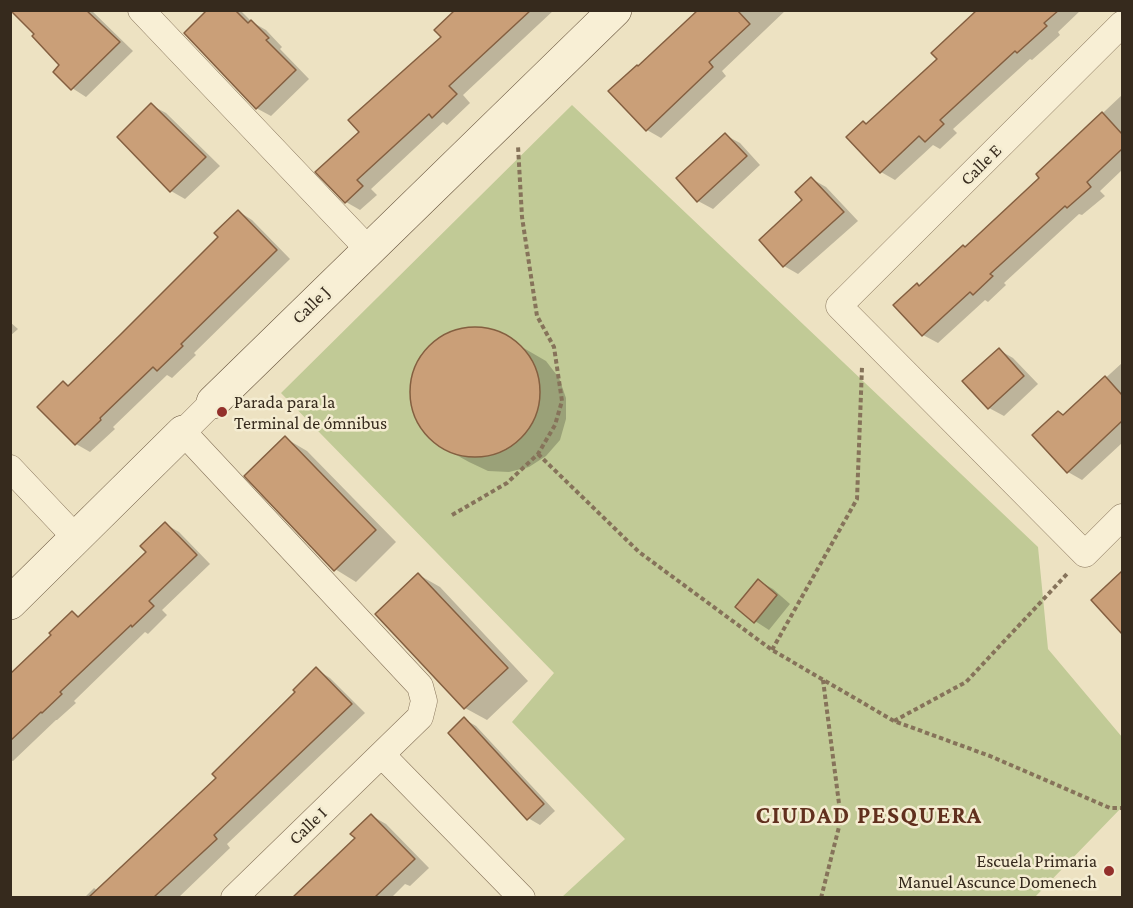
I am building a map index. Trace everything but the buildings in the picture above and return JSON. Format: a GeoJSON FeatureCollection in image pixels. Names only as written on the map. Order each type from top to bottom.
{"type":"FeatureCollection","features":[{"type":"Feature","properties":{"kind":"street"},"geometry":{"type":"LineString","coordinates":[[141,10],[369,249]]}},
{"type":"Feature","properties":{"kind":"street","name":"Calle J"},"geometry":{"type":"LineString","coordinates":[[10,603],[615,10]]}},
{"type":"Feature","properties":{"kind":"street","name":"Calle E"},"geometry":{"type":"LineString","coordinates":[[863,330],[839,306],[1122,24]]}},
{"type":"Feature","properties":{"kind":"street"},"geometry":{"type":"LineString","coordinates":[[863,330],[1085,554],[1122,517]]}},
{"type":"Feature","properties":{"kind":"street","name":"Calle I"},"geometry":{"type":"LineString","coordinates":[[183,432],[420,686],[424,701],[420,717],[234,897]]}},
{"type":"Feature","properties":{"kind":"street"},"geometry":{"type":"LineString","coordinates":[[10,468],[76,538]]}},
{"type":"Feature","properties":{"kind":"street"},"geometry":{"type":"LineString","coordinates":[[382,755],[522,897]]}},
{"type":"Feature","properties":{"kind":"path"},"geometry":{"type":"LineString","coordinates":[[452,515],[507,483],[538,454],[555,425],[562,401],[554,347],[537,316],[522,217],[516,106]]}},
{"type":"Feature","properties":{"kind":"path"},"geometry":{"type":"LineString","coordinates":[[772,650],[857,498],[863,330]]}},
{"type":"Feature","properties":{"kind":"path"},"geometry":{"type":"LineString","coordinates":[[538,454],[639,552],[772,650],[894,721],[990,756],[1110,808],[1122,808]]}},
{"type":"Feature","properties":{"kind":"path"},"geometry":{"type":"LineString","coordinates":[[894,721],[966,682],[1085,554]]}},
{"type":"Feature","properties":{"kind":"path"},"geometry":{"type":"LineString","coordinates":[[821,897],[841,819],[823,680]]}},
{"type":"Feature","properties":{"kind":"green space"},"geometry":{"type":"Polygon","coordinates":[[[572,105],[1038,547],[1048,649],[1122,737],[1122,807],[1035,897],[562,897],[625,839],[512,722],[554,673],[281,393],[572,105]]]}},
{"type":"Feature","properties":{"kind":"place","name":"Parada para la Terminal de ómnibus"},"geometry":{"type":"Point","coordinates":[222,412]}},
{"type":"Feature","properties":{"kind":"place","name":"Escuela Primaria Manuel Ascunce Domenech"},"geometry":{"type":"Point","coordinates":[1109,871]}},
{"type":"Feature","properties":{"kind":"district","name":"CIUDAD PESQUERA"},"geometry":{"type":"Point","coordinates":[869,816]}}]}
